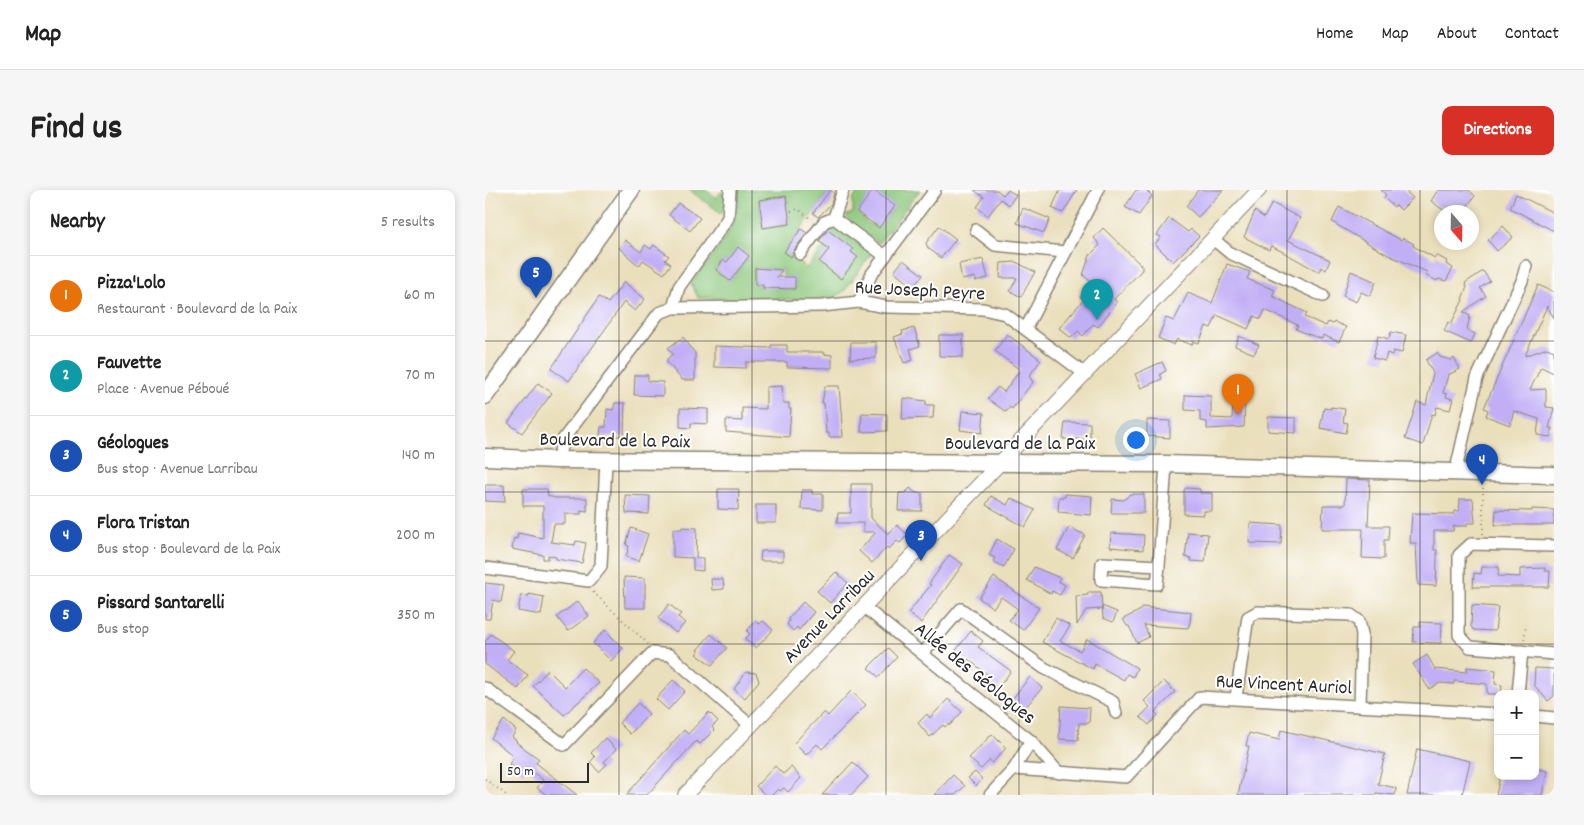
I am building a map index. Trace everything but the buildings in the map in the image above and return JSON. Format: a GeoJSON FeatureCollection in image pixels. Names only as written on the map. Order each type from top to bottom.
{"type":"FeatureCollection","features":[{"type":"Feature","properties":{"kind":"main road"},"geometry":{"type":"LineString","coordinates":[[485,396],[631,190]]}},
{"type":"Feature","properties":{"kind":"main road","name":"Boulevard de la Paix"},"geometry":{"type":"LineString","coordinates":[[485,457],[606,461],[1165,464],[1455,474],[1554,475]]}},
{"type":"Feature","properties":{"kind":"street"},"geometry":{"type":"LineString","coordinates":[[557,460],[564,438],[647,328],[659,313],[673,308],[679,287],[728,218],[731,190]]}},
{"type":"Feature","properties":{"kind":"street"},"geometry":{"type":"LineString","coordinates":[[834,218],[843,190]]}},
{"type":"Feature","properties":{"kind":"street"},"geometry":{"type":"LineString","coordinates":[[859,302],[871,276],[935,190]]}},
{"type":"Feature","properties":{"kind":"street"},"geometry":{"type":"LineString","coordinates":[[1026,328],[1098,190]]}},
{"type":"Feature","properties":{"kind":"street","name":"Avenue Larribau"},"geometry":{"type":"LineString","coordinates":[[685,795],[1259,190]]}},
{"type":"Feature","properties":{"kind":"street"},"geometry":{"type":"LineString","coordinates":[[800,254],[824,222],[834,218]]}},
{"type":"Feature","properties":{"kind":"street"},"geometry":{"type":"LineString","coordinates":[[834,218],[885,256]]}},
{"type":"Feature","properties":{"kind":"street"},"geometry":{"type":"LineString","coordinates":[[976,230],[995,245],[1064,252]]}},
{"type":"Feature","properties":{"kind":"street"},"geometry":{"type":"LineString","coordinates":[[1213,239],[1230,253],[1323,296]]}},
{"type":"Feature","properties":{"kind":"street"},"geometry":{"type":"LineString","coordinates":[[1455,474],[1477,378],[1522,281],[1526,266]]}},
{"type":"Feature","properties":{"kind":"street","name":"Rue Joseph Peyre"},"geometry":{"type":"LineString","coordinates":[[673,308],[822,306],[859,302],[886,308],[983,309],[1005,314],[1085,374]]}},
{"type":"Feature","properties":{"kind":"street"},"geometry":{"type":"LineString","coordinates":[[485,568],[589,581],[601,566],[606,461]]}},
{"type":"Feature","properties":{"kind":"street"},"geometry":{"type":"LineString","coordinates":[[1159,566],[1102,563],[1101,580],[1157,584],[1159,566],[1165,464]]}},
{"type":"Feature","properties":{"kind":"street"},"geometry":{"type":"LineString","coordinates":[[1554,546],[1471,544],[1459,555],[1459,635],[1470,647],[1554,654]]}},
{"type":"Feature","properties":{"kind":"street","name":"Allée des Géologues"},"geometry":{"type":"LineString","coordinates":[[864,607],[923,652],[1031,741],[1059,773]]}},
{"type":"Feature","properties":{"kind":"street"},"geometry":{"type":"LineString","coordinates":[[923,652],[961,609],[1044,668],[1113,702],[1116,713]]}},
{"type":"Feature","properties":{"kind":"street"},"geometry":{"type":"LineString","coordinates":[[1236,697],[1248,617],[1257,612],[1351,615],[1359,621],[1362,634],[1360,706]]}},
{"type":"Feature","properties":{"kind":"street"},"geometry":{"type":"LineString","coordinates":[[1518,690],[1522,652]]}},
{"type":"Feature","properties":{"kind":"street"},"geometry":{"type":"LineString","coordinates":[[485,688],[564,745],[652,653],[670,655],[751,726]]}},
{"type":"Feature","properties":{"kind":"street","name":"Rue Vincent Auriol"},"geometry":{"type":"LineString","coordinates":[[1014,769],[1125,777],[1200,696],[1494,714]]}},
{"type":"Feature","properties":{"kind":"street"},"geometry":{"type":"LineString","coordinates":[[1539,716],[1554,718]]}},
{"type":"Feature","properties":{"kind":"street"},"geometry":{"type":"LineString","coordinates":[[990,795],[1014,769],[1031,741]]}},
{"type":"Feature","properties":{"kind":"path"},"geometry":{"type":"LineString","coordinates":[[791,211],[798,209],[821,226]]}},
{"type":"Feature","properties":{"kind":"path"},"geometry":{"type":"LineString","coordinates":[[1483,474],[1483,544]]}},
{"type":"Feature","properties":{"kind":"path"},"geometry":{"type":"LineString","coordinates":[[589,581],[595,595],[647,642],[652,653]]}},
{"type":"Feature","properties":{"kind":"path"},"geometry":{"type":"LineString","coordinates":[[1522,652],[1526,624]]}},
{"type":"Feature","properties":{"kind":"path"},"geometry":{"type":"LineString","coordinates":[[485,779],[507,795]]}},
{"type":"Feature","properties":{"kind":"green space"},"geometry":{"type":"Polygon","coordinates":[[[689,190],[706,190],[716,198],[721,192],[725,194],[724,210],[721,213],[689,190]]]}},
{"type":"Feature","properties":{"kind":"green space"},"geometry":{"type":"Polygon","coordinates":[[[736,190],[830,190],[784,252],[807,268],[833,234],[825,228],[827,226],[838,227],[872,253],[845,290],[832,300],[698,298],[691,283],[724,240],[736,215],[738,202],[736,190]],[[786,196],[759,200],[763,228],[790,224],[786,196]],[[738,248],[727,262],[723,260],[716,270],[730,281],[749,256],[738,248]],[[755,268],[755,285],[763,285],[763,288],[795,289],[795,277],[783,277],[783,270],[755,268]]]}},
{"type":"Feature","properties":{"kind":"green space"},"geometry":{"type":"Polygon","coordinates":[[[859,190],[873,190],[920,190],[879,243],[851,224],[846,215],[853,213],[853,200],[859,190]],[[873,190],[857,212],[870,225],[872,223],[879,228],[895,206],[873,190]]]}},
{"type":"Feature","properties":{"kind":"place","name":"Pissard Santarelli"},"geometry":{"type":"Point","coordinates":[536,298]}},
{"type":"Feature","properties":{"kind":"place","name":"Fauvette"},"geometry":{"type":"Point","coordinates":[1097,320]}},
{"type":"Feature","properties":{"kind":"place","name":"Pizza'Lolo"},"geometry":{"type":"Point","coordinates":[1238,415]}},
{"type":"Feature","properties":{"kind":"place","name":"Flora Tristan"},"geometry":{"type":"Point","coordinates":[1482,485]}},
{"type":"Feature","properties":{"kind":"place","name":"Géologues"},"geometry":{"type":"Point","coordinates":[921,561]}}]}
